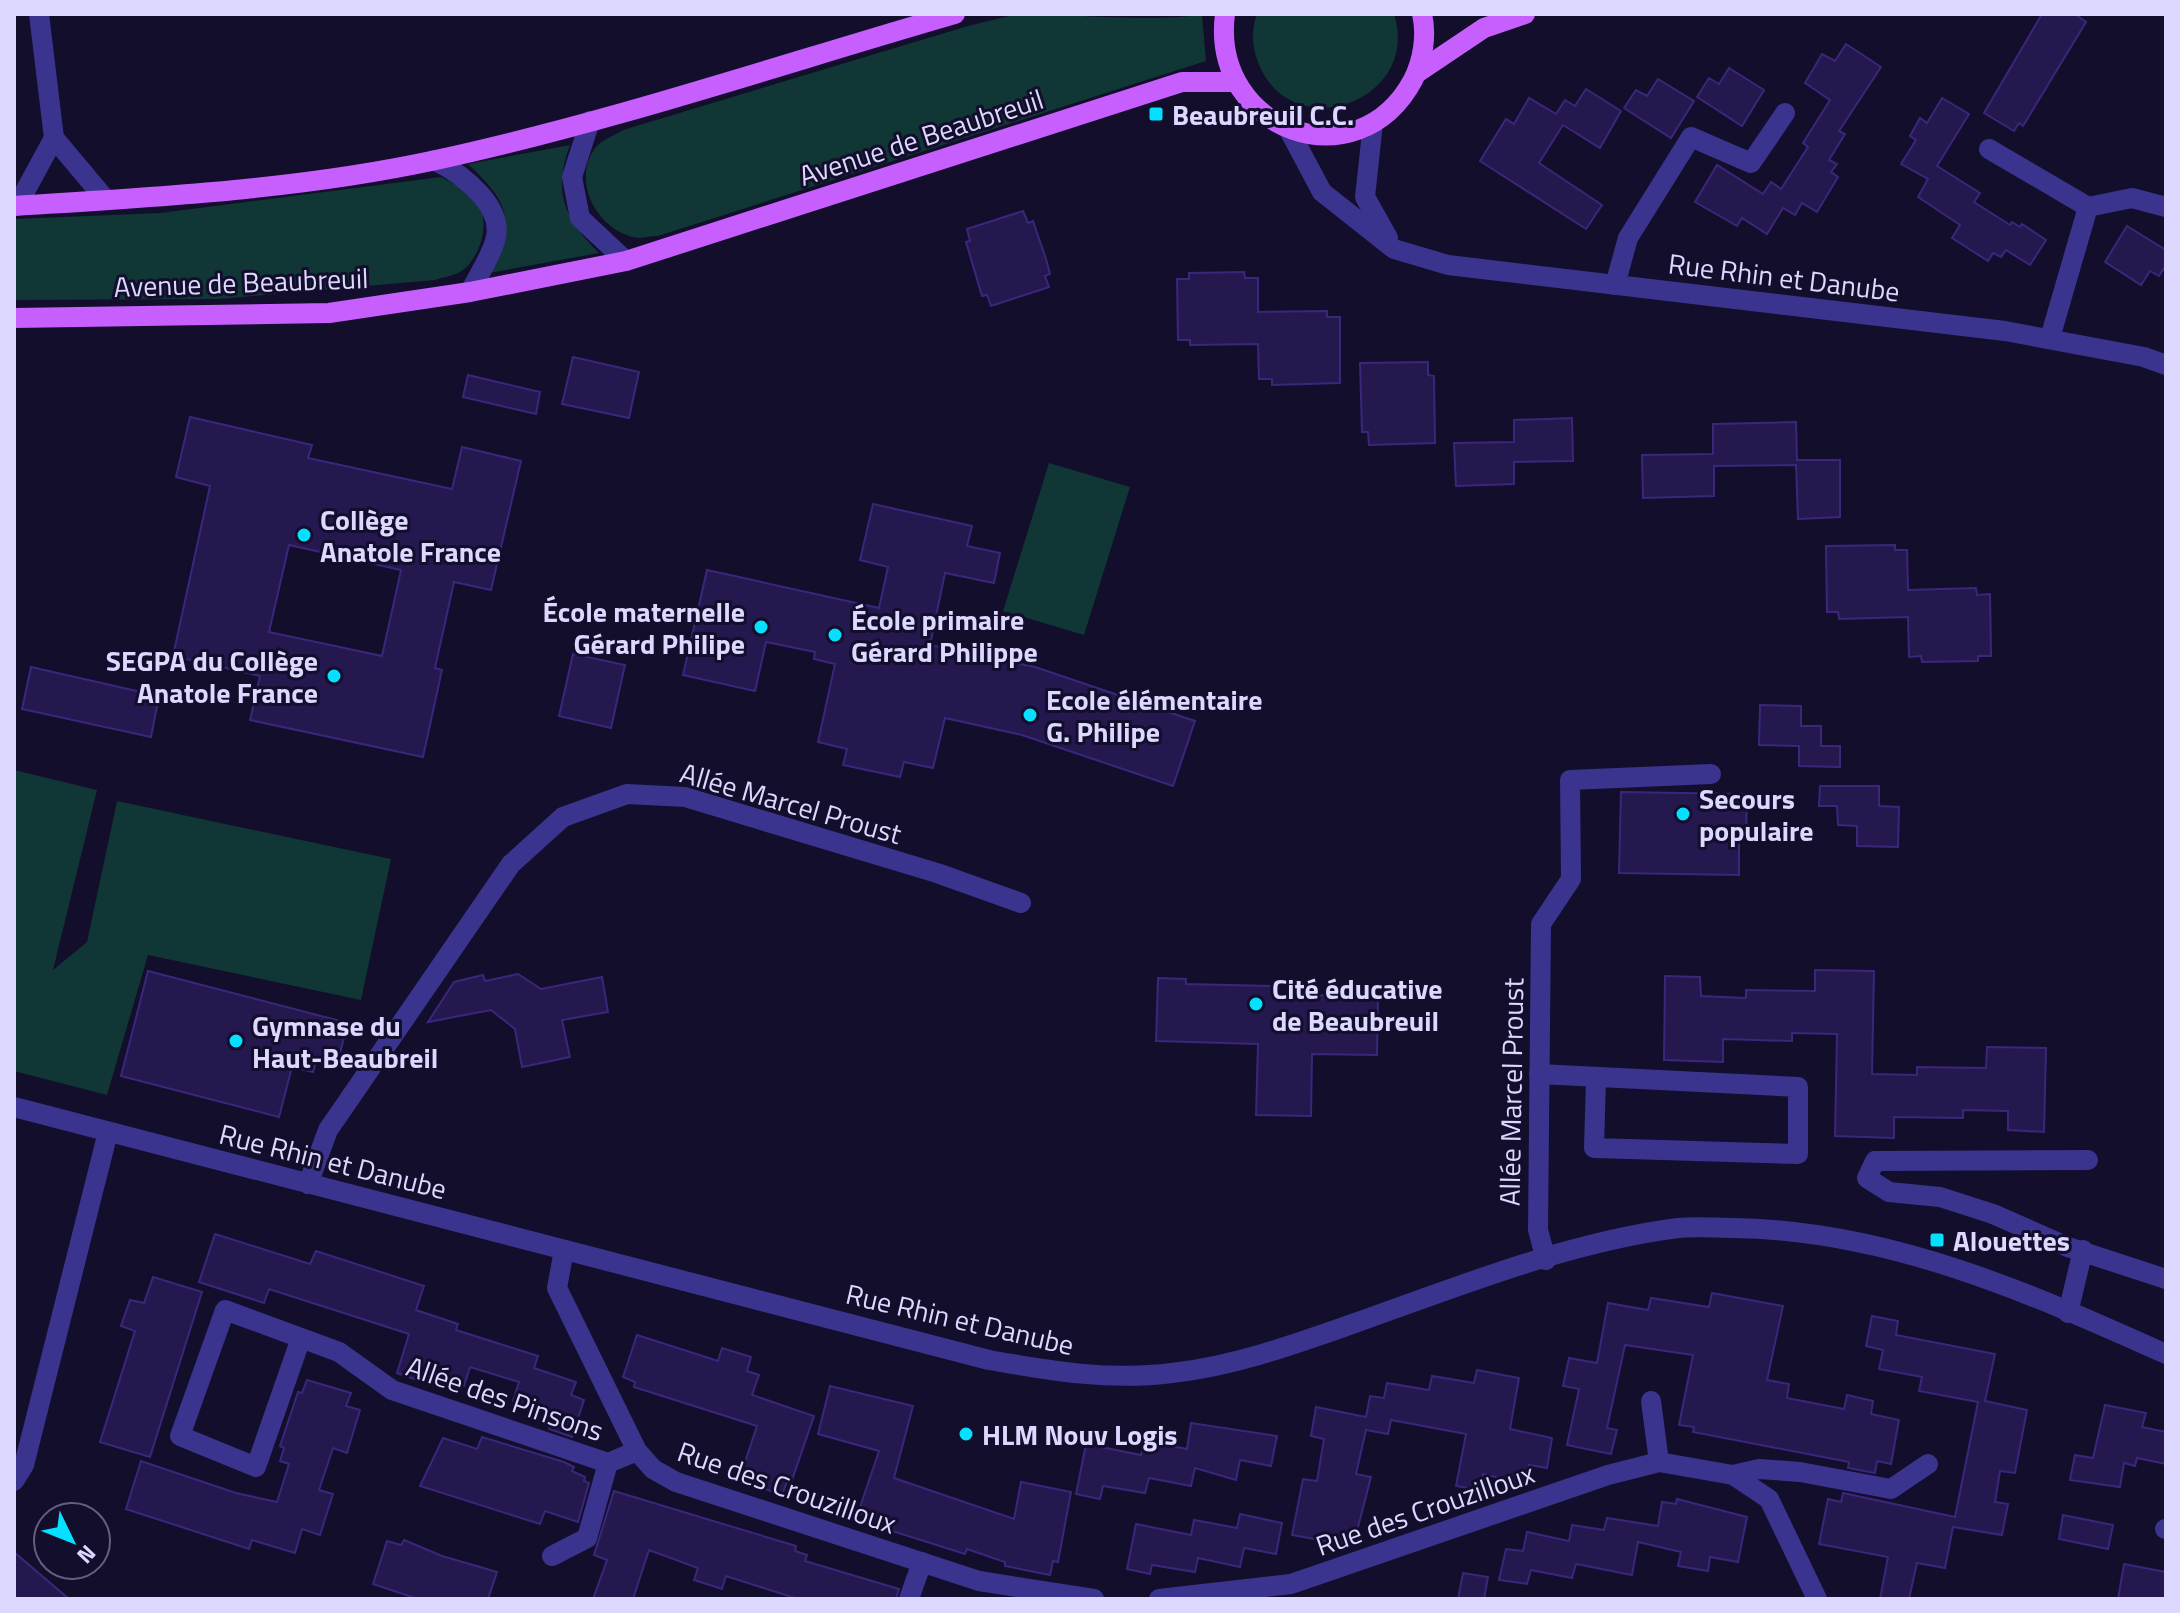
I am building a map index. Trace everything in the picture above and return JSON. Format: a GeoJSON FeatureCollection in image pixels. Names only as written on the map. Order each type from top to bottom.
{"type":"FeatureCollection","features":[{"type":"Feature","properties":{"kind":"main road"},"geometry":{"type":"LineString","coordinates":[[15,206],[310,181],[434,160],[590,121],[911,21],[955,14]]}},
{"type":"Feature","properties":{"kind":"main road"},"geometry":{"type":"LineString","coordinates":[[1225,14],[1222,35],[1234,82],[1257,111],[1289,130],[1331,135],[1373,123],[1399,101],[1417,73],[1424,48],[1422,14]]}},
{"type":"Feature","properties":{"kind":"main road"},"geometry":{"type":"LineString","coordinates":[[1417,73],[1484,28],[1525,14]]}},
{"type":"Feature","properties":{"kind":"main road","name":"Avenue de Beaubreuil"},"geometry":{"type":"LineString","coordinates":[[14,318],[329,313],[470,292],[626,261],[1182,82],[1234,82]]}},
{"type":"Feature","properties":{"kind":"street"},"geometry":{"type":"LineString","coordinates":[[39,14],[54,138],[106,200]]}},
{"type":"Feature","properties":{"kind":"street"},"geometry":{"type":"LineString","coordinates":[[1615,285],[1628,238],[1691,137],[1751,163],[1785,113]]}},
{"type":"Feature","properties":{"kind":"street"},"geometry":{"type":"LineString","coordinates":[[590,121],[572,177],[580,218],[626,261]]}},
{"type":"Feature","properties":{"kind":"street"},"geometry":{"type":"LineString","coordinates":[[1373,123],[1365,197],[1394,249]]}},
{"type":"Feature","properties":{"kind":"street","name":"Rue Rhin et Danube"},"geometry":{"type":"LineString","coordinates":[[1289,130],[1322,192],[1394,249],[1448,265],[2050,338],[2166,365]]}},
{"type":"Feature","properties":{"kind":"street"},"geometry":{"type":"LineString","coordinates":[[15,206],[54,138]]}},
{"type":"Feature","properties":{"kind":"street"},"geometry":{"type":"LineString","coordinates":[[1989,149],[2088,207],[2132,198],[2166,207]]}},
{"type":"Feature","properties":{"kind":"street"},"geometry":{"type":"LineString","coordinates":[[434,160],[455,170],[489,202],[497,238],[470,292]]}},
{"type":"Feature","properties":{"kind":"street"},"geometry":{"type":"LineString","coordinates":[[2050,338],[2088,207]]}},
{"type":"Feature","properties":{"kind":"street","name":"Allée Marcel Proust"},"geometry":{"type":"LineString","coordinates":[[1546,1260],[1538,1230],[1541,924],[1571,879],[1570,780],[1711,774]]}},
{"type":"Feature","properties":{"kind":"street","name":"Allée Marcel Proust"},"geometry":{"type":"LineString","coordinates":[[308,1184],[328,1130],[511,864],[563,817],[627,794],[685,797],[937,873],[1021,903]]}},
{"type":"Feature","properties":{"kind":"street"},"geometry":{"type":"LineString","coordinates":[[1539,1074],[1798,1087],[1798,1154],[1594,1148],[1596,1079]]}},
{"type":"Feature","properties":{"kind":"street","name":"Rue Rhin et Danube"},"geometry":{"type":"LineString","coordinates":[[14,1107],[989,1360],[1091,1376],[1172,1373],[1266,1354],[1608,1240],[1681,1227],[1774,1228],[1876,1244],[1932,1259],[2166,1354]]}},
{"type":"Feature","properties":{"kind":"street"},"geometry":{"type":"LineString","coordinates":[[14,1481],[24,1465],[108,1132]]}},
{"type":"Feature","properties":{"kind":"street"},"geometry":{"type":"LineString","coordinates":[[2088,1160],[1875,1161],[1867,1178],[1889,1192],[1940,1197],[2166,1279]]}},
{"type":"Feature","properties":{"kind":"street","name":"Rue des Crouzilloux"},"geometry":{"type":"LineString","coordinates":[[564,1250],[557,1288],[637,1451],[653,1469],[676,1482],[1010,1592],[1094,1599]]}},
{"type":"Feature","properties":{"kind":"street"},"geometry":{"type":"LineString","coordinates":[[2068,1313],[2083,1250]]}},
{"type":"Feature","properties":{"kind":"street","name":"Allée des Pinsons"},"geometry":{"type":"LineString","coordinates":[[301,1338],[256,1467],[180,1436],[225,1310],[301,1338],[339,1352],[392,1390],[608,1463]]}},
{"type":"Feature","properties":{"kind":"street"},"geometry":{"type":"LineString","coordinates":[[1651,1401],[1659,1462]]}},
{"type":"Feature","properties":{"kind":"street"},"geometry":{"type":"LineString","coordinates":[[552,1556],[587,1538],[608,1463],[637,1451]]}},
{"type":"Feature","properties":{"kind":"street","name":"Rue des Crouzilloux"},"geometry":{"type":"LineString","coordinates":[[1159,1599],[1291,1584],[1608,1475],[1659,1462],[1733,1475],[1759,1469],[1800,1472],[1891,1489],[1928,1464]]}},
{"type":"Feature","properties":{"kind":"street","name":"Rue des Crouzilloux"},"geometry":{"type":"LineString","coordinates":[[1733,1475],[1769,1499],[1817,1599]]}},
{"type":"Feature","properties":{"kind":"street"},"geometry":{"type":"LineString","coordinates":[[909,1599],[922,1562]]}},
{"type":"Feature","properties":{"kind":"green space"},"geometry":{"type":"Polygon","coordinates":[[[1017,14],[1133,18],[1202,15],[1206,61],[658,236],[636,238],[619,232],[598,213],[591,200],[586,173],[589,160],[599,144],[623,130],[1017,14]]]}},
{"type":"Feature","properties":{"kind":"green space"},"geometry":{"type":"Polygon","coordinates":[[[1257,14],[1394,14],[1398,45],[1389,71],[1372,91],[1348,103],[1322,108],[1297,103],[1274,88],[1258,62],[1253,38],[1257,14]]]}},
{"type":"Feature","properties":{"kind":"green space"},"geometry":{"type":"Polygon","coordinates":[[[570,145],[562,178],[565,204],[578,228],[599,253],[489,273],[503,239],[504,214],[493,190],[468,164],[570,145]]]}},
{"type":"Feature","properties":{"kind":"green space"},"geometry":{"type":"Polygon","coordinates":[[[441,177],[475,198],[482,211],[483,230],[478,250],[467,266],[460,272],[435,280],[219,299],[14,300],[14,219],[160,213],[441,177]]]}},
{"type":"Feature","properties":{"kind":"green space"},"geometry":{"type":"Polygon","coordinates":[[[1049,463],[1130,487],[1084,635],[1003,611],[1049,463]]]}},
{"type":"Feature","properties":{"kind":"green space"},"geometry":{"type":"Polygon","coordinates":[[[14,770],[97,790],[53,970],[87,942],[117,801],[391,859],[361,1000],[148,955],[107,1095],[14,1071],[14,770]]]}},
{"type":"Feature","properties":{"kind":"building"},"geometry":{"type":"Polygon","coordinates":[[[2042,14],[2075,14],[2086,22],[2023,126],[2019,123],[2014,131],[1984,113],[2042,14]]]}},
{"type":"Feature","properties":{"kind":"building"},"geometry":{"type":"Polygon","coordinates":[[[1846,44],[1881,67],[1839,131],[1845,134],[1829,160],[1837,164],[1831,172],[1838,177],[1817,212],[1802,203],[1795,215],[1783,208],[1767,234],[1742,218],[1737,226],[1695,202],[1717,165],[1763,194],[1771,182],[1781,189],[1808,147],[1803,143],[1830,100],[1805,83],[1822,54],[1835,61],[1846,44]]]}},
{"type":"Feature","properties":{"kind":"building"},"geometry":{"type":"Polygon","coordinates":[[[1729,68],[1764,90],[1742,126],[1697,97],[1709,78],[1719,84],[1729,68]]]}},
{"type":"Feature","properties":{"kind":"building"},"geometry":{"type":"Polygon","coordinates":[[[1658,79],[1694,101],[1671,138],[1624,108],[1636,90],[1647,96],[1658,79]]]}},
{"type":"Feature","properties":{"kind":"building"},"geometry":{"type":"Polygon","coordinates":[[[1586,89],[1621,111],[1600,148],[1563,125],[1539,163],[1602,205],[1586,229],[1480,161],[1506,119],[1514,124],[1529,98],[1556,114],[1565,100],[1575,106],[1586,89]]]}},
{"type":"Feature","properties":{"kind":"building"},"geometry":{"type":"Polygon","coordinates":[[[1942,98],[1969,114],[1937,166],[1980,193],[1974,202],[2010,225],[2012,222],[2020,227],[2022,224],[2046,240],[2030,265],[2006,250],[2001,257],[1993,253],[1988,261],[1952,238],[1960,225],[1918,197],[1928,179],[1901,164],[1916,140],[1910,136],[1920,118],[1927,123],[1942,98]]]}},
{"type":"Feature","properties":{"kind":"building"},"geometry":{"type":"Polygon","coordinates":[[[1023,211],[1028,223],[1033,221],[1046,259],[1050,274],[1045,276],[1049,287],[991,306],[987,295],[982,296],[966,242],[970,241],[967,229],[1023,211]]]}},
{"type":"Feature","properties":{"kind":"building"},"geometry":{"type":"Polygon","coordinates":[[[2127,226],[2166,250],[2166,265],[2159,276],[2150,271],[2141,285],[2105,262],[2127,226]]]}},
{"type":"Feature","properties":{"kind":"building"},"geometry":{"type":"Polygon","coordinates":[[[1244,272],[1245,278],[1258,278],[1258,312],[1327,311],[1327,317],[1340,317],[1340,383],[1272,385],[1272,379],[1259,379],[1258,344],[1190,345],[1190,340],[1178,340],[1177,279],[1189,279],[1189,273],[1244,272]]]}},
{"type":"Feature","properties":{"kind":"building"},"geometry":{"type":"Polygon","coordinates":[[[573,357],[639,372],[629,418],[562,404],[573,357]]]}},
{"type":"Feature","properties":{"kind":"building"},"geometry":{"type":"Polygon","coordinates":[[[1428,362],[1428,375],[1434,376],[1435,443],[1369,445],[1368,432],[1362,432],[1360,363],[1428,362]]]}},
{"type":"Feature","properties":{"kind":"building"},"geometry":{"type":"Polygon","coordinates":[[[468,375],[540,392],[536,414],[463,397],[468,375]]]}},
{"type":"Feature","properties":{"kind":"building"},"geometry":{"type":"Polygon","coordinates":[[[190,417],[312,445],[308,458],[452,489],[462,447],[521,461],[491,590],[454,582],[435,668],[442,670],[423,757],[250,720],[260,676],[173,656],[210,486],[176,477],[190,417]],[[289,545],[269,632],[382,656],[401,570],[289,545]]]}},
{"type":"Feature","properties":{"kind":"building"},"geometry":{"type":"Polygon","coordinates":[[[1572,418],[1573,461],[1514,462],[1514,484],[1456,486],[1454,443],[1514,442],[1514,420],[1572,418]]]}},
{"type":"Feature","properties":{"kind":"building"},"geometry":{"type":"Polygon","coordinates":[[[1796,422],[1797,460],[1840,460],[1840,517],[1798,519],[1796,465],[1714,466],[1714,496],[1643,498],[1642,455],[1713,454],[1713,424],[1796,422]]]}},
{"type":"Feature","properties":{"kind":"building"},"geometry":{"type":"Polygon","coordinates":[[[873,504],[972,526],[967,546],[1000,553],[994,583],[945,573],[930,645],[1035,667],[1195,721],[1173,786],[1022,735],[945,718],[933,768],[904,762],[900,777],[843,765],[847,749],[818,742],[835,664],[814,659],[815,652],[766,642],[755,691],[683,675],[707,570],[879,608],[888,567],[860,560],[873,504]]]}},
{"type":"Feature","properties":{"kind":"building"},"geometry":{"type":"Polygon","coordinates":[[[1895,545],[1895,550],[1907,550],[1908,590],[1976,588],[1977,595],[1990,594],[1991,656],[1978,656],[1978,661],[1922,662],[1921,656],[1909,657],[1908,617],[1839,619],[1838,612],[1827,612],[1826,546],[1895,545]]]}},
{"type":"Feature","properties":{"kind":"building"},"geometry":{"type":"Polygon","coordinates":[[[573,654],[625,665],[611,728],[559,716],[573,654]]]}},
{"type":"Feature","properties":{"kind":"building"},"geometry":{"type":"Polygon","coordinates":[[[31,667],[159,696],[151,737],[22,709],[31,667]]]}},
{"type":"Feature","properties":{"kind":"building"},"geometry":{"type":"Polygon","coordinates":[[[1760,705],[1801,706],[1801,726],[1821,726],[1821,746],[1840,746],[1840,767],[1799,766],[1799,746],[1759,745],[1760,705]]]}},
{"type":"Feature","properties":{"kind":"building"},"geometry":{"type":"Polygon","coordinates":[[[1820,786],[1879,786],[1879,806],[1899,807],[1898,847],[1857,846],[1857,826],[1838,825],[1837,806],[1819,806],[1820,786]]]}},
{"type":"Feature","properties":{"kind":"building","name":"Secours populaire"},"geometry":{"type":"Polygon","coordinates":[[[1621,792],[1747,794],[1746,835],[1739,835],[1739,875],[1619,873],[1621,792]]]}},
{"type":"Feature","properties":{"kind":"building"},"geometry":{"type":"Polygon","coordinates":[[[1815,970],[1874,971],[1872,1074],[1917,1075],[1917,1067],[1986,1068],[1987,1047],[2046,1048],[2044,1132],[2008,1130],[2008,1111],[1963,1110],[1963,1118],[1894,1117],[1894,1138],[1835,1136],[1837,1034],[1792,1033],[1792,1041],[1723,1039],[1723,1062],[1664,1060],[1665,976],[1700,977],[1701,996],[1746,998],[1746,990],[1815,991],[1815,970]]]}},
{"type":"Feature","properties":{"kind":"building","name":"Gymnase du Haut-Beaubreil"},"geometry":{"type":"Polygon","coordinates":[[[148,971],[348,1023],[337,1064],[317,1059],[313,1072],[292,1067],[279,1117],[121,1076],[148,971]]]}},
{"type":"Feature","properties":{"kind":"building"},"geometry":{"type":"Polygon","coordinates":[[[518,974],[541,989],[602,977],[608,1012],[562,1020],[570,1057],[522,1067],[515,1029],[491,1010],[428,1022],[454,982],[483,975],[485,981],[518,974]]]}},
{"type":"Feature","properties":{"kind":"building"},"geometry":{"type":"Polygon","coordinates":[[[1158,978],[1186,979],[1186,984],[1275,986],[1275,994],[1378,997],[1377,1055],[1312,1054],[1311,1116],[1256,1115],[1258,1044],[1156,1041],[1158,978]]]}},
{"type":"Feature","properties":{"kind":"building"},"geometry":{"type":"Polygon","coordinates":[[[215,1234],[310,1264],[316,1251],[424,1286],[416,1310],[458,1324],[456,1330],[538,1356],[534,1368],[576,1382],[571,1395],[584,1400],[572,1437],[549,1429],[554,1414],[513,1401],[519,1382],[470,1367],[464,1386],[422,1373],[420,1381],[397,1373],[409,1334],[269,1289],[264,1303],[199,1282],[215,1234]]]}},
{"type":"Feature","properties":{"kind":"building"},"geometry":{"type":"Polygon","coordinates":[[[153,1277],[202,1292],[150,1457],[100,1442],[135,1331],[121,1326],[130,1300],[144,1303],[153,1277]]]}},
{"type":"Feature","properties":{"kind":"building"},"geometry":{"type":"Polygon","coordinates":[[[1712,1293],[1783,1306],[1767,1380],[1789,1384],[1787,1398],[1844,1409],[1847,1395],[1873,1401],[1871,1414],[1899,1420],[1891,1464],[1877,1461],[1875,1473],[1848,1468],[1849,1462],[1693,1432],[1694,1427],[1679,1425],[1693,1355],[1625,1345],[1607,1428],[1617,1430],[1611,1454],[1567,1445],[1579,1389],[1563,1386],[1569,1358],[1597,1363],[1608,1303],[1648,1310],[1651,1298],[1709,1307],[1712,1293]]]}},
{"type":"Feature","properties":{"kind":"building"},"geometry":{"type":"Polygon","coordinates":[[[1872,1316],[1898,1321],[1896,1335],[1995,1354],[1985,1401],[2027,1410],[2015,1473],[2000,1471],[1995,1502],[2008,1504],[2002,1535],[1953,1527],[1945,1568],[1917,1563],[1909,1599],[1880,1599],[1888,1557],[1819,1544],[1828,1499],[1841,1502],[1843,1493],[1955,1517],[1978,1402],[1919,1391],[1922,1377],[1879,1369],[1883,1350],[1866,1346],[1872,1316]]]}},
{"type":"Feature","properties":{"kind":"building"},"geometry":{"type":"Polygon","coordinates":[[[637,1335],[718,1361],[722,1348],[751,1357],[747,1371],[759,1375],[752,1395],[814,1416],[791,1483],[787,1482],[782,1495],[739,1480],[757,1426],[634,1387],[635,1382],[623,1377],[637,1335]]]}},
{"type":"Feature","properties":{"kind":"building"},"geometry":{"type":"Polygon","coordinates":[[[1477,1370],[1519,1378],[1510,1429],[1552,1438],[1547,1468],[1529,1465],[1525,1484],[1483,1474],[1479,1490],[1456,1486],[1466,1434],[1391,1420],[1388,1434],[1366,1430],[1356,1474],[1371,1477],[1353,1546],[1292,1535],[1303,1479],[1317,1481],[1324,1439],[1311,1436],[1316,1407],[1366,1417],[1370,1396],[1384,1398],[1387,1383],[1429,1390],[1432,1376],[1474,1383],[1477,1370]]]}},
{"type":"Feature","properties":{"kind":"building"},"geometry":{"type":"Polygon","coordinates":[[[307,1380],[351,1393],[346,1406],[360,1410],[347,1453],[333,1448],[319,1490],[333,1494],[320,1535],[302,1529],[295,1553],[252,1540],[249,1549],[126,1509],[141,1461],[236,1493],[277,1502],[289,1464],[280,1461],[284,1448],[280,1446],[298,1392],[302,1393],[307,1380]]]}},
{"type":"Feature","properties":{"kind":"building"},"geometry":{"type":"Polygon","coordinates":[[[830,1386],[913,1406],[894,1478],[1014,1519],[1021,1482],[1071,1492],[1058,1562],[1053,1561],[1050,1575],[1005,1566],[1005,1562],[967,1549],[965,1554],[870,1524],[872,1517],[858,1513],[879,1451],[818,1434],[830,1386]]]}},
{"type":"Feature","properties":{"kind":"building"},"geometry":{"type":"Polygon","coordinates":[[[2105,1405],[2146,1413],[2142,1427],[2166,1432],[2166,1464],[2137,1458],[2135,1466],[2124,1463],[2120,1487],[2070,1480],[2075,1455],[2093,1458],[2105,1405]]]}},
{"type":"Feature","properties":{"kind":"building"},"geometry":{"type":"Polygon","coordinates":[[[1191,1423],[1277,1436],[1271,1466],[1240,1460],[1236,1480],[1195,1468],[1191,1486],[1149,1478],[1145,1493],[1103,1486],[1100,1499],[1076,1494],[1086,1444],[1141,1455],[1145,1441],[1187,1449],[1191,1423]]]}},
{"type":"Feature","properties":{"kind":"building"},"geometry":{"type":"Polygon","coordinates":[[[482,1437],[574,1467],[572,1471],[585,1477],[584,1481],[589,1483],[578,1522],[545,1511],[540,1524],[420,1486],[443,1438],[477,1449],[482,1437]]]}},
{"type":"Feature","properties":{"kind":"building"},"geometry":{"type":"Polygon","coordinates":[[[614,1491],[796,1546],[795,1551],[807,1555],[805,1561],[899,1589],[896,1599],[798,1599],[726,1576],[722,1589],[694,1580],[698,1568],[649,1550],[633,1599],[593,1599],[607,1560],[594,1555],[614,1491]]]}},
{"type":"Feature","properties":{"kind":"building"},"geometry":{"type":"Polygon","coordinates":[[[1677,1499],[1747,1517],[1738,1562],[1710,1557],[1708,1571],[1678,1566],[1681,1552],[1638,1542],[1632,1575],[1576,1564],[1572,1578],[1531,1570],[1527,1584],[1499,1580],[1506,1549],[1523,1551],[1527,1532],[1569,1541],[1572,1525],[1604,1530],[1607,1518],[1658,1526],[1662,1502],[1676,1504],[1677,1499]]]}},
{"type":"Feature","properties":{"kind":"building"},"geometry":{"type":"Polygon","coordinates":[[[1240,1514],[1282,1523],[1276,1554],[1244,1548],[1240,1567],[1198,1558],[1195,1572],[1152,1565],[1150,1574],[1127,1569],[1136,1524],[1191,1535],[1194,1520],[1237,1528],[1240,1514]]]}},
{"type":"Feature","properties":{"kind":"building"},"geometry":{"type":"Polygon","coordinates":[[[2063,1515],[2113,1525],[2108,1549],[2059,1539],[2063,1515]]]}},
{"type":"Feature","properties":{"kind":"building"},"geometry":{"type":"Polygon","coordinates":[[[404,1540],[442,1556],[497,1572],[488,1599],[418,1599],[373,1584],[387,1541],[401,1545],[404,1540]]]}},
{"type":"Feature","properties":{"kind":"building"},"geometry":{"type":"Polygon","coordinates":[[[14,1552],[32,1567],[32,1581],[48,1581],[69,1599],[14,1599],[14,1552]]]}},
{"type":"Feature","properties":{"kind":"building"},"geometry":{"type":"Polygon","coordinates":[[[2124,1564],[2166,1572],[2166,1599],[2118,1599],[2124,1564]]]}},
{"type":"Feature","properties":{"kind":"building"},"geometry":{"type":"Polygon","coordinates":[[[1463,1573],[1488,1577],[1484,1599],[1458,1599],[1463,1573]]]}},
{"type":"Feature","properties":{"kind":"place","name":"Beaubreuil C.C."},"geometry":{"type":"Point","coordinates":[1156,114]}},
{"type":"Feature","properties":{"kind":"place","name":"Collège Anatole France"},"geometry":{"type":"Point","coordinates":[304,535]}},
{"type":"Feature","properties":{"kind":"place","name":"École maternelle Gérard Philipe"},"geometry":{"type":"Point","coordinates":[761,627]}},
{"type":"Feature","properties":{"kind":"place","name":"École primaire Gérard Philippe"},"geometry":{"type":"Point","coordinates":[835,635]}},
{"type":"Feature","properties":{"kind":"place","name":"SEGPA du Collège Anatole France"},"geometry":{"type":"Point","coordinates":[334,676]}},
{"type":"Feature","properties":{"kind":"place","name":"Ecole élémentaire G. Philipe"},"geometry":{"type":"Point","coordinates":[1030,715]}},
{"type":"Feature","properties":{"kind":"place","name":"Secours populaire"},"geometry":{"type":"Point","coordinates":[1683,814]}},
{"type":"Feature","properties":{"kind":"place","name":"Cité éducative de Beaubreuil"},"geometry":{"type":"Point","coordinates":[1256,1004]}},
{"type":"Feature","properties":{"kind":"place","name":"Gymnase du Haut-Beaubreil"},"geometry":{"type":"Point","coordinates":[236,1041]}},
{"type":"Feature","properties":{"kind":"place","name":"Alouettes"},"geometry":{"type":"Point","coordinates":[1937,1240]}},
{"type":"Feature","properties":{"kind":"place","name":"HLM Nouv Logis"},"geometry":{"type":"Point","coordinates":[966,1434]}}]}
